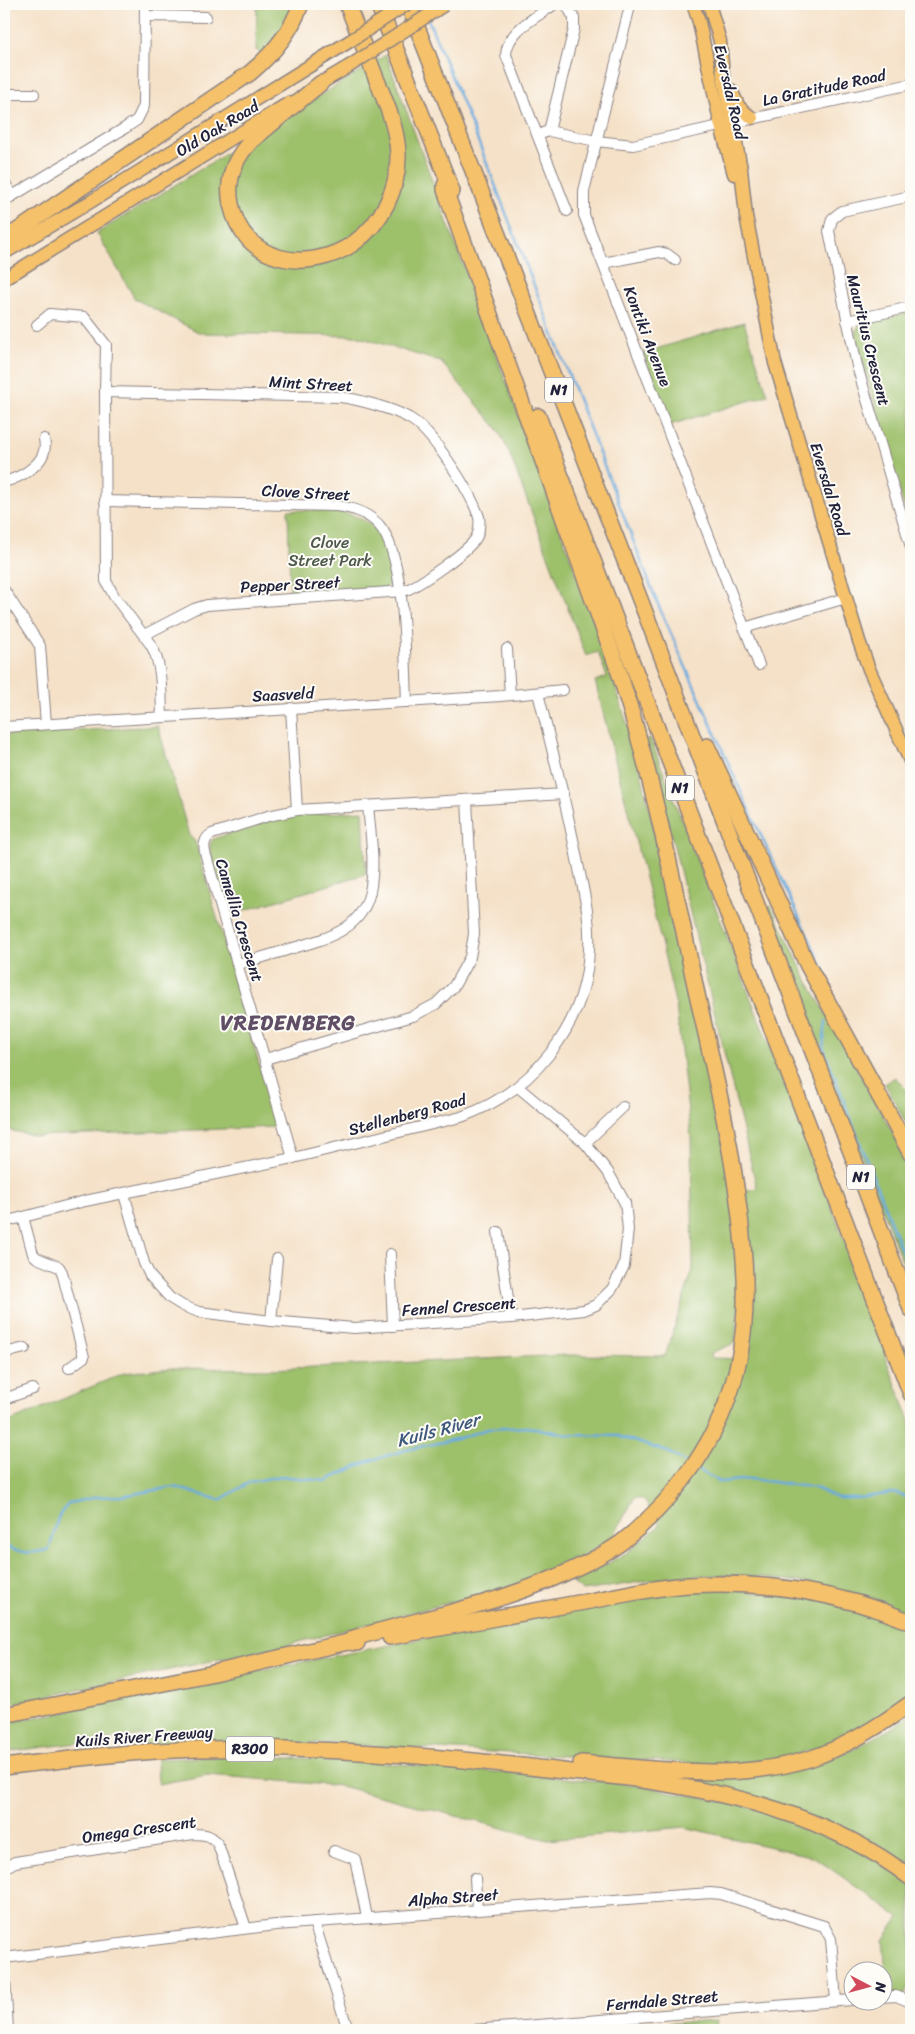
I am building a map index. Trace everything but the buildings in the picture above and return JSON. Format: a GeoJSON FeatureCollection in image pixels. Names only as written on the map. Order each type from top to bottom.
{"type":"FeatureCollection","features":[{"type":"Feature","properties":{"kind":"highway"},"geometry":{"type":"LineString","coordinates":[[4,240],[250,73],[271,54],[284,37],[294,21],[301,4]]}},
{"type":"Feature","properties":{"kind":"highway"},"geometry":{"type":"LineString","coordinates":[[320,83],[251,141],[241,152],[231,174],[230,200],[238,226],[256,247],[277,258],[296,260],[317,258],[336,252],[354,242],[377,220],[389,199],[396,180],[398,154],[395,131],[347,4]]}},
{"type":"Feature","properties":{"kind":"highway","name":"N1"},"geometry":{"type":"LineString","coordinates":[[378,4],[448,181],[911,1394]]}},
{"type":"Feature","properties":{"kind":"highway","name":"N1"},"geometry":{"type":"LineString","coordinates":[[408,4],[648,620],[911,1309]]}},
{"type":"Feature","properties":{"kind":"highway"},"geometry":{"type":"LineString","coordinates":[[4,1715],[209,1674],[348,1642],[363,1635],[527,1591],[588,1563],[619,1544],[654,1514],[695,1465],[710,1439],[735,1378],[742,1343],[746,1307],[744,1256],[737,1186],[718,1087],[642,747],[619,672],[445,190],[445,185],[448,181]]}},
{"type":"Feature","properties":{"kind":"highway"},"geometry":{"type":"LineString","coordinates":[[648,620],[808,966],[911,1154]]}},
{"type":"Feature","properties":{"kind":"highway"},"geometry":{"type":"LineString","coordinates":[[348,1642],[364,1642],[640,1590],[689,1585],[786,1589],[868,1606],[911,1622]]}},
{"type":"Feature","properties":{"kind":"highway"},"geometry":{"type":"LineString","coordinates":[[497,1763],[566,1762],[696,1772],[739,1771],[776,1766],[810,1758],[845,1745],[911,1703]]}},
{"type":"Feature","properties":{"kind":"highway","name":"Kuils River Freeway"},"geometry":{"type":"LineString","coordinates":[[4,1767],[116,1754],[237,1748],[331,1751],[497,1763]]}},
{"type":"Feature","properties":{"kind":"highway"},"geometry":{"type":"LineString","coordinates":[[497,1763],[627,1778],[707,1792],[774,1807],[804,1818],[853,1841],[911,1878]]}},
{"type":"Feature","properties":{"kind":"main road","name":"Old Oak Road"},"geometry":{"type":"LineString","coordinates":[[4,254],[408,4]]}},
{"type":"Feature","properties":{"kind":"main road","name":"Old Oak Road"},"geometry":{"type":"LineString","coordinates":[[4,279],[348,67],[445,4]]}},
{"type":"Feature","properties":{"kind":"main road","name":"Eversdal Road"},"geometry":{"type":"LineString","coordinates":[[693,4],[727,125],[776,364],[869,669],[911,763]]}},
{"type":"Feature","properties":{"kind":"main road","name":"Eversdal Road"},"geometry":{"type":"LineString","coordinates":[[709,4],[720,41],[727,125]]}},
{"type":"Feature","properties":{"kind":"main road"},"geometry":{"type":"LineString","coordinates":[[720,41],[735,100],[742,110],[752,118]]}},
{"type":"Feature","properties":{"kind":"street"},"geometry":{"type":"LineString","coordinates":[[4,181],[8,199],[125,128],[140,116],[145,101],[145,4]]}},
{"type":"Feature","properties":{"kind":"street"},"geometry":{"type":"LineString","coordinates":[[555,4],[515,33],[509,41],[506,50],[507,60],[567,211]]}},
{"type":"Feature","properties":{"kind":"street"},"geometry":{"type":"LineString","coordinates":[[536,134],[549,131],[574,29],[574,18],[566,4]]}},
{"type":"Feature","properties":{"kind":"street","name":"Kontiki Avenue"},"geometry":{"type":"LineString","coordinates":[[630,10],[584,191],[583,209],[759,666]]}},
{"type":"Feature","properties":{"kind":"street"},"geometry":{"type":"LineString","coordinates":[[145,16],[206,17]]}},
{"type":"Feature","properties":{"kind":"street","name":"La Gratitude Road"},"geometry":{"type":"LineString","coordinates":[[549,131],[596,141],[633,145],[911,84]]}},
{"type":"Feature","properties":{"kind":"street"},"geometry":{"type":"LineString","coordinates":[[4,94],[34,94]]}},
{"type":"Feature","properties":{"kind":"street","name":"Mauritius Crescent"},"geometry":{"type":"LineString","coordinates":[[911,196],[842,211],[832,219],[829,231],[857,366],[911,547]]}},
{"type":"Feature","properties":{"kind":"street"},"geometry":{"type":"LineString","coordinates":[[603,263],[659,252],[667,254],[675,260]]}},
{"type":"Feature","properties":{"kind":"street"},"geometry":{"type":"LineString","coordinates":[[847,321],[911,307]]}},
{"type":"Feature","properties":{"kind":"street"},"geometry":{"type":"LineString","coordinates":[[37,325],[50,314],[84,318],[106,345],[106,581],[111,592],[144,635],[158,659],[162,716]]}},
{"type":"Feature","properties":{"kind":"street","name":"Mint Street"},"geometry":{"type":"LineString","coordinates":[[105,392],[340,397],[354,399],[404,415],[416,423],[440,450],[454,470],[478,516],[479,528]]}},
{"type":"Feature","properties":{"kind":"street"},"geometry":{"type":"LineString","coordinates":[[4,482],[26,472],[39,460],[45,450],[44,439]]}},
{"type":"Feature","properties":{"kind":"street","name":"Clove Street"},"geometry":{"type":"LineString","coordinates":[[105,501],[334,506],[363,512],[374,520],[388,539],[395,559],[400,593],[408,702]]}},
{"type":"Feature","properties":{"kind":"street","name":"Pepper Street"},"geometry":{"type":"LineString","coordinates":[[144,635],[194,609],[207,605],[400,593],[418,585],[465,550],[474,542],[479,528]]}},
{"type":"Feature","properties":{"kind":"street"},"geometry":{"type":"LineString","coordinates":[[4,590],[40,646],[46,724]]}},
{"type":"Feature","properties":{"kind":"street"},"geometry":{"type":"LineString","coordinates":[[744,628],[846,598]]}},
{"type":"Feature","properties":{"kind":"street"},"geometry":{"type":"LineString","coordinates":[[508,649],[510,695]]}},
{"type":"Feature","properties":{"kind":"street","name":"Saasveld"},"geometry":{"type":"LineString","coordinates":[[4,726],[408,702],[563,690]]}},
{"type":"Feature","properties":{"kind":"street","name":"Stellenberg Road"},"geometry":{"type":"LineString","coordinates":[[4,1222],[85,1201],[293,1158],[460,1117],[493,1103],[518,1087],[540,1066],[563,1035],[579,1001],[588,964],[589,940],[588,914],[564,794],[538,693]]}},
{"type":"Feature","properties":{"kind":"street"},"geometry":{"type":"LineString","coordinates":[[292,708],[297,810]]}},
{"type":"Feature","properties":{"kind":"street","name":"Camellia Crescent"},"geometry":{"type":"LineString","coordinates":[[293,1158],[206,856],[206,840],[212,834],[268,816],[297,810],[564,794]]}},
{"type":"Feature","properties":{"kind":"street"},"geometry":{"type":"LineString","coordinates":[[265,1059],[413,1016],[436,1004],[454,986],[470,958],[474,934],[467,800]]}},
{"type":"Feature","properties":{"kind":"street"},"geometry":{"type":"LineString","coordinates":[[238,964],[326,939],[342,932],[356,919],[369,898],[372,883],[368,806]]}},
{"type":"Feature","properties":{"kind":"street","name":"Fennel Crescent"},"geometry":{"type":"LineString","coordinates":[[124,1194],[144,1263],[154,1281],[164,1293],[183,1306],[199,1312],[271,1321],[354,1328],[511,1318],[584,1310],[596,1305],[612,1289],[624,1266],[628,1229],[625,1203],[608,1172],[585,1143],[518,1087]]}},
{"type":"Feature","properties":{"kind":"street"},"geometry":{"type":"LineString","coordinates":[[585,1143],[623,1106]]}},
{"type":"Feature","properties":{"kind":"street"},"geometry":{"type":"LineString","coordinates":[[23,1217],[32,1254],[59,1267],[62,1272],[84,1357],[69,1368]]}},
{"type":"Feature","properties":{"kind":"street"},"geometry":{"type":"LineString","coordinates":[[498,1232],[511,1318]]}},
{"type":"Feature","properties":{"kind":"street"},"geometry":{"type":"LineString","coordinates":[[390,1254],[393,1326]]}},
{"type":"Feature","properties":{"kind":"street"},"geometry":{"type":"LineString","coordinates":[[271,1321],[277,1259]]}},
{"type":"Feature","properties":{"kind":"street"},"geometry":{"type":"LineString","coordinates":[[4,1353],[25,1348]]}},
{"type":"Feature","properties":{"kind":"street"},"geometry":{"type":"LineString","coordinates":[[4,1399],[33,1389]]}},
{"type":"Feature","properties":{"kind":"street","name":"Omega Crescent"},"geometry":{"type":"LineString","coordinates":[[4,1868],[15,1862],[184,1835],[208,1835],[216,1841],[219,1847],[246,1928]]}},
{"type":"Feature","properties":{"kind":"street"},"geometry":{"type":"LineString","coordinates":[[334,1851],[355,1859],[367,1917]]}},
{"type":"Feature","properties":{"kind":"street"},"geometry":{"type":"LineString","coordinates":[[475,1878],[477,1910]]}},
{"type":"Feature","properties":{"kind":"street","name":"Alpha Street"},"geometry":{"type":"LineString","coordinates":[[4,1958],[246,1928],[367,1917],[700,1893],[721,1894],[824,1926],[831,1938],[836,2001]]}},
{"type":"Feature","properties":{"kind":"street"},"geometry":{"type":"LineString","coordinates":[[314,1922],[348,2030]]}},
{"type":"Feature","properties":{"kind":"street"},"geometry":{"type":"LineString","coordinates":[[4,1958],[8,2030]]}},
{"type":"Feature","properties":{"kind":"street"},"geometry":{"type":"LineString","coordinates":[[892,1996],[911,2002]]}},
{"type":"Feature","properties":{"kind":"street","name":"Ferndale Street"},"geometry":{"type":"LineString","coordinates":[[473,2030],[842,2001]]}},
{"type":"Feature","properties":{"kind":"green space"},"geometry":{"type":"Polygon","coordinates":[[[257,4],[295,4],[286,23],[262,55],[256,50],[257,4]]]}},
{"type":"Feature","properties":{"kind":"green space"},"geometry":{"type":"Polygon","coordinates":[[[386,55],[604,649],[639,763],[712,1089],[731,1190],[740,1289],[735,1343],[711,1353],[712,1358],[743,1359],[741,1191],[757,1188],[674,846],[646,739],[650,738],[888,1353],[884,1354],[911,1423],[911,1613],[853,1594],[793,1581],[762,1577],[700,1575],[658,1579],[583,1591],[573,1583],[628,1552],[660,1525],[644,1500],[635,1497],[613,1537],[571,1563],[521,1584],[287,1645],[4,1705],[4,1424],[124,1373],[172,1368],[271,1369],[566,1355],[665,1356],[693,1269],[691,1137],[676,1006],[595,681],[607,677],[598,652],[586,656],[508,450],[497,428],[441,362],[356,336],[200,333],[135,299],[97,233],[386,55]]]}},
{"type":"Feature","properties":{"kind":"green space"},"geometry":{"type":"Polygon","coordinates":[[[911,312],[911,531],[855,335],[858,327],[863,323],[911,312]]]}},
{"type":"Feature","properties":{"kind":"green space"},"geometry":{"type":"Polygon","coordinates":[[[744,322],[768,395],[670,425],[643,353],[744,322]]]}},
{"type":"Feature","properties":{"kind":"green space","name":"Clove Street Park"},"geometry":{"type":"Polygon","coordinates":[[[288,510],[337,512],[364,520],[375,529],[384,542],[392,572],[392,579],[388,585],[385,588],[290,594],[288,510]]]}},
{"type":"Feature","properties":{"kind":"green space"},"geometry":{"type":"Polygon","coordinates":[[[158,726],[189,835],[195,841],[277,1127],[36,1136],[4,1129],[4,735],[158,726]]]}},
{"type":"Feature","properties":{"kind":"green space"},"geometry":{"type":"Polygon","coordinates":[[[363,811],[366,874],[229,915],[210,850],[210,844],[213,839],[278,818],[363,811]]]}},
{"type":"Feature","properties":{"kind":"green space"},"geometry":{"type":"Polygon","coordinates":[[[771,906],[805,976],[911,1166],[911,1284],[765,908],[771,906]]]}},
{"type":"Feature","properties":{"kind":"green space"},"geometry":{"type":"Polygon","coordinates":[[[895,1077],[911,1095],[911,1132],[885,1084],[895,1077]]]}},
{"type":"Feature","properties":{"kind":"green space"},"geometry":{"type":"Polygon","coordinates":[[[723,1589],[821,1599],[911,1628],[911,1696],[872,1724],[821,1747],[786,1757],[731,1765],[326,1743],[144,1746],[143,1735],[4,1752],[4,1723],[71,1711],[75,1706],[649,1595],[723,1589]]]}},
{"type":"Feature","properties":{"kind":"green space"},"geometry":{"type":"Polygon","coordinates":[[[911,1714],[911,1873],[858,1839],[679,1782],[679,1777],[819,1762],[854,1749],[890,1729],[911,1714]]]}},
{"type":"Feature","properties":{"kind":"green space"},"geometry":{"type":"Polygon","coordinates":[[[236,1756],[345,1760],[523,1774],[629,1784],[747,1806],[801,1824],[862,1852],[911,1884],[911,1983],[904,1997],[892,1996],[892,1962],[885,1962],[883,1940],[899,1917],[814,1857],[684,1827],[548,1840],[341,1786],[208,1775],[158,1784],[157,1759],[236,1756]]]}},
{"type":"Feature","properties":{"kind":"green space"},"geometry":{"type":"Polygon","coordinates":[[[717,2020],[716,2030],[643,2030],[643,2025],[717,2020]]]}},
{"type":"Feature","properties":{"kind":"waterway"},"geometry":{"type":"LineString","coordinates":[[422,4],[425,12]]}},
{"type":"Feature","properties":{"kind":"waterway"},"geometry":{"type":"LineString","coordinates":[[428,19],[480,146],[657,602],[749,810],[830,983]]}},
{"type":"Feature","properties":{"kind":"waterway"},"geometry":{"type":"LineString","coordinates":[[826,1021],[823,1047],[911,1275]]}},
{"type":"Feature","properties":{"kind":"waterway","name":"Kuils River"},"geometry":{"type":"LineString","coordinates":[[4,1545],[26,1552],[49,1549],[59,1515],[69,1503],[97,1497],[121,1496],[174,1487],[220,1500],[250,1482],[281,1476],[325,1481],[369,1461],[406,1450],[456,1439],[487,1429],[528,1427],[570,1435],[618,1436],[668,1452],[688,1464]]}},
{"type":"Feature","properties":{"kind":"waterway","name":"Kuils River"},"geometry":{"type":"LineString","coordinates":[[697,1469],[720,1482],[751,1479],[816,1488],[837,1498],[858,1498],[894,1493],[911,1498]]}},
{"type":"Feature","properties":{"kind":"district","name":"VREDENBERG"},"geometry":{"type":"Point","coordinates":[288,1023]}}]}
